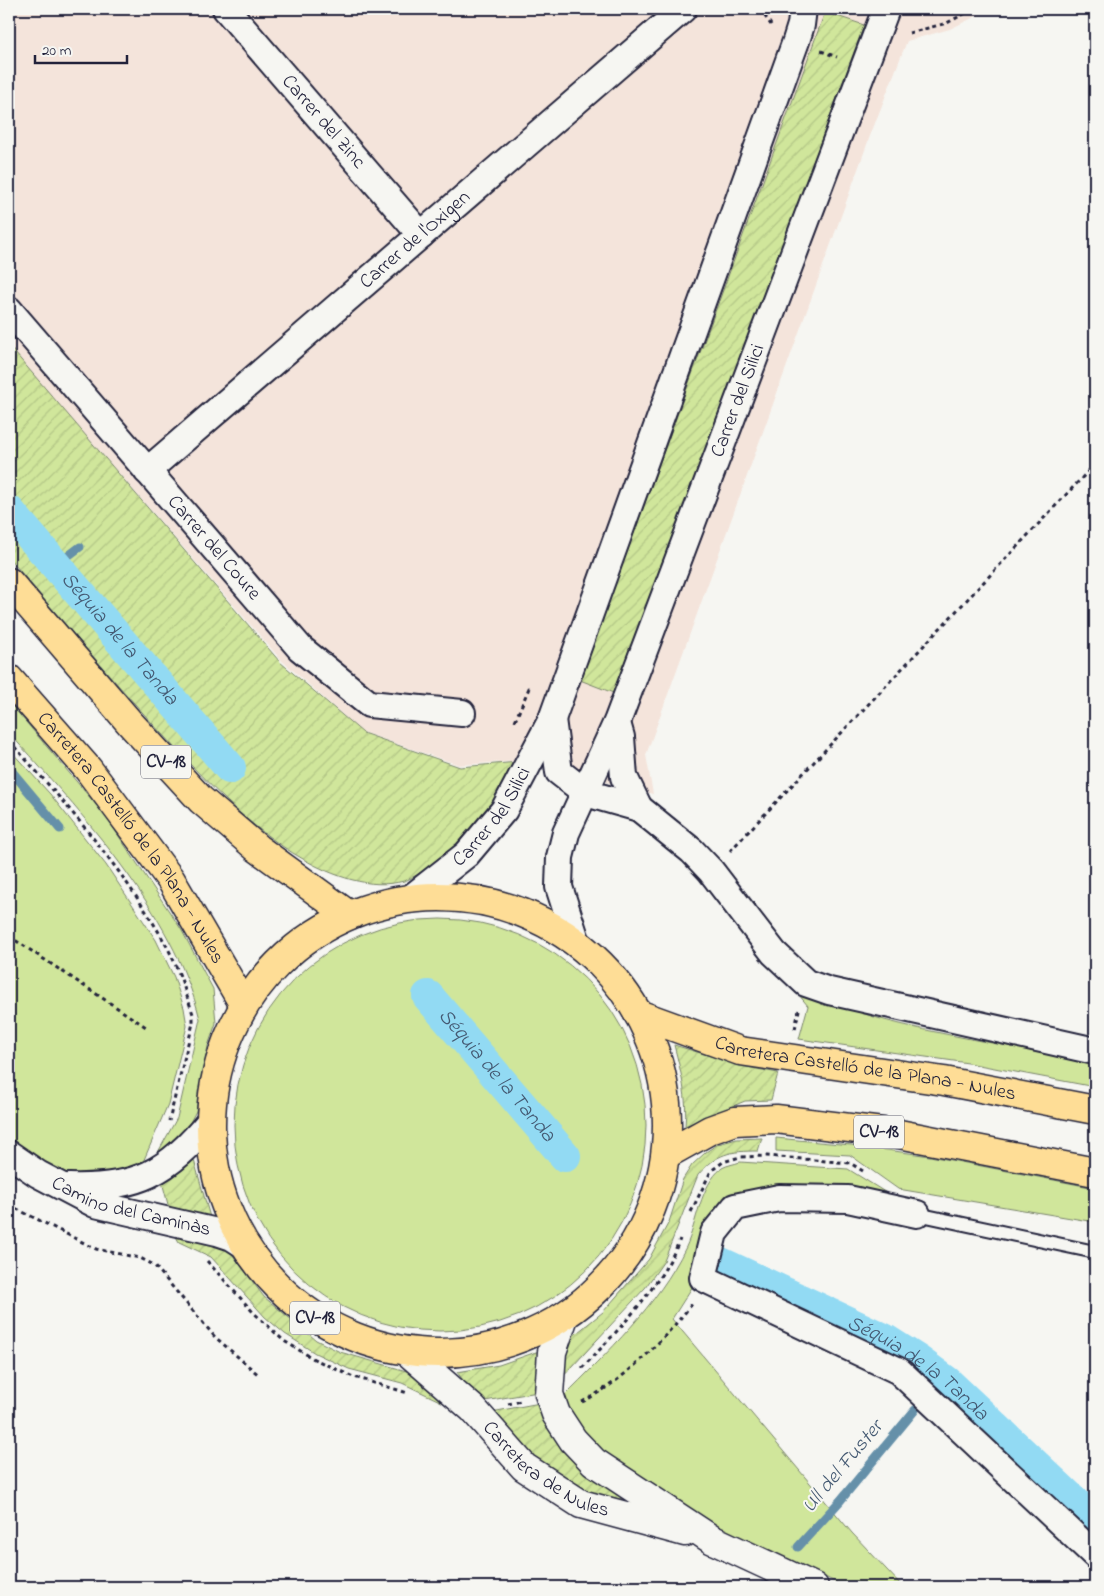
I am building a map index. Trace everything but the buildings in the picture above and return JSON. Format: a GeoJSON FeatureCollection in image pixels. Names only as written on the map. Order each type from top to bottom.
{"type":"FeatureCollection","features":[{"type":"Feature","properties":{"kind":"main road","name":"CV-18"},"geometry":{"type":"LineString","coordinates":[[9,582],[130,723],[201,800],[257,848],[349,915]]}},
{"type":"Feature","properties":{"kind":"main road","name":"Carretera Castelló de la Plana - Nules"},"geometry":{"type":"LineString","coordinates":[[9,679],[88,770],[171,880],[244,1005]]}},
{"type":"Feature","properties":{"kind":"main road","name":"CV-18"},"geometry":{"type":"LineString","coordinates":[[411,898],[468,899],[499,905],[540,919],[577,943],[620,984],[638,1014],[662,1078],[668,1119],[667,1154],[661,1187],[639,1237],[615,1271],[564,1317],[522,1337],[488,1347],[454,1352],[409,1353],[365,1340],[316,1318],[288,1296],[258,1264],[228,1213],[213,1155],[211,1120],[220,1062],[244,1005],[267,975],[291,951],[349,915],[378,905],[411,898]]}},
{"type":"Feature","properties":{"kind":"main road","name":"Carretera Castelló de la Plana - Nules"},"geometry":{"type":"LineString","coordinates":[[638,1014],[740,1051],[944,1081],[1095,1110]]}},
{"type":"Feature","properties":{"kind":"main road","name":"CV-18"},"geometry":{"type":"LineString","coordinates":[[667,1154],[710,1130],[736,1121],[776,1119],[899,1134],[1095,1172]]}},
{"type":"Feature","properties":{"kind":"main road"},"geometry":{"type":"LineString","coordinates":[[553,1404],[552,1352],[564,1317]]}},
{"type":"Feature","properties":{"kind":"main road","name":"Carretera de Nules"},"geometry":{"type":"LineString","coordinates":[[409,1353],[474,1409],[524,1467],[581,1504],[711,1539]]}},
{"type":"Feature","properties":{"kind":"main road","name":"Carretera de Nules"},"geometry":{"type":"LineString","coordinates":[[553,1404],[573,1440],[594,1462],[711,1539],[814,1587]]}},
{"type":"Feature","properties":{"kind":"street","name":"Carrer del Zinc"},"geometry":{"type":"LineString","coordinates":[[226,9],[421,235]]}},
{"type":"Feature","properties":{"kind":"street","name":"Carrer de l'Oxigen"},"geometry":{"type":"LineString","coordinates":[[147,471],[683,9]]}},
{"type":"Feature","properties":{"kind":"street","name":"Carrer del Silici"},"geometry":{"type":"LineString","coordinates":[[411,898],[467,854],[504,810],[552,718],[796,41],[801,25],[802,9]]}},
{"type":"Feature","properties":{"kind":"street","name":"Carrer del Silici"},"geometry":{"type":"LineString","coordinates":[[577,943],[559,887],[560,857],[566,833],[617,722],[886,9]]}},
{"type":"Feature","properties":{"kind":"street","name":"Carrer del Coure"},"geometry":{"type":"LineString","coordinates":[[9,310],[300,648],[369,704],[462,713]]}},
{"type":"Feature","properties":{"kind":"street","name":"Carrer del Silici"},"geometry":{"type":"LineString","coordinates":[[552,718],[559,772],[586,793]]}},
{"type":"Feature","properties":{"kind":"street"},"geometry":{"type":"LineString","coordinates":[[617,722],[621,737],[624,777],[639,808]]}},
{"type":"Feature","properties":{"kind":"street"},"geometry":{"type":"LineString","coordinates":[[586,793],[639,808],[692,851],[711,872],[774,953],[806,982],[829,991],[1095,1051]]}},
{"type":"Feature","properties":{"kind":"street","name":"Camino del Caminàs"},"geometry":{"type":"LineString","coordinates":[[64,1186],[96,1188],[126,1184],[153,1173],[191,1144],[211,1120]]}},
{"type":"Feature","properties":{"kind":"street"},"geometry":{"type":"LineString","coordinates":[[9,1154],[38,1174],[64,1186]]}},
{"type":"Feature","properties":{"kind":"street","name":"Camino del Caminàs"},"geometry":{"type":"LineString","coordinates":[[64,1186],[95,1204],[217,1232],[232,1237],[246,1246]]}},
{"type":"Feature","properties":{"kind":"street"},"geometry":{"type":"LineString","coordinates":[[917,1214],[848,1199],[778,1198],[735,1207],[714,1233],[703,1278],[899,1371],[1095,1555]]}},
{"type":"Feature","properties":{"kind":"lane"},"geometry":{"type":"LineString","coordinates":[[917,1214],[1095,1252]]}},
{"type":"Feature","properties":{"kind":"path"},"geometry":{"type":"LineString","coordinates":[[905,33],[946,23],[973,9]]}},
{"type":"Feature","properties":{"kind":"path"},"geometry":{"type":"LineString","coordinates":[[711,872],[1095,464]]}},
{"type":"Feature","properties":{"kind":"path"},"geometry":{"type":"LineString","coordinates":[[9,741],[52,789],[122,878],[166,944],[193,1014],[193,1023],[172,1114],[166,1130]]}},
{"type":"Feature","properties":{"kind":"path"},"geometry":{"type":"LineString","coordinates":[[9,936],[146,1027]]}},
{"type":"Feature","properties":{"kind":"path"},"geometry":{"type":"LineString","coordinates":[[688,1220],[711,1171],[723,1162],[740,1158],[767,1156],[850,1163],[867,1174]]}},
{"type":"Feature","properties":{"kind":"path"},"geometry":{"type":"LineString","coordinates":[[9,1205],[96,1249],[140,1258],[154,1265],[214,1337],[260,1376]]}},
{"type":"Feature","properties":{"kind":"path"},"geometry":{"type":"LineString","coordinates":[[553,1404],[561,1388],[587,1362],[653,1288],[671,1261],[681,1236]]}},
{"type":"Feature","properties":{"kind":"path"},"geometry":{"type":"LineString","coordinates":[[205,1258],[252,1312],[284,1340],[314,1359],[351,1376],[416,1397]]}},
{"type":"Feature","properties":{"kind":"path"},"geometry":{"type":"LineString","coordinates":[[474,1409],[553,1404],[610,1386],[676,1323],[709,1281]]}},
{"type":"Feature","properties":{"kind":"shaded area"},"geometry":{"type":"Polygon","coordinates":[[[9,9],[991,9],[950,29],[907,41],[870,136],[646,755],[653,794],[521,761],[459,765],[362,732],[281,660],[9,347],[9,9]]]}},
{"type":"Feature","properties":{"kind":"green space"},"geometry":{"type":"Polygon","coordinates":[[[825,12],[864,25],[616,694],[580,680],[825,12]]]}},
{"type":"Feature","properties":{"kind":"green space"},"geometry":{"type":"Polygon","coordinates":[[[9,346],[280,662],[363,733],[460,767],[519,762],[496,808],[481,828],[422,872],[404,881],[378,884],[352,880],[327,871],[283,847],[245,817],[210,784],[160,732],[9,558],[9,346]]]}},
{"type":"Feature","properties":{"kind":"green space"},"geometry":{"type":"Polygon","coordinates":[[[9,702],[104,814],[181,929],[213,989],[216,1023],[208,1046],[196,1111],[187,1128],[158,1161],[157,1154],[177,1118],[200,1019],[187,980],[169,941],[147,903],[122,866],[94,830],[9,733],[9,702]]]}},
{"type":"Feature","properties":{"kind":"green space"},"geometry":{"type":"Polygon","coordinates":[[[9,749],[50,794],[106,865],[156,940],[174,977],[184,1008],[187,1026],[168,1104],[140,1169],[71,1179],[9,1147],[9,749]]]}},
{"type":"Feature","properties":{"kind":"green space"},"geometry":{"type":"Polygon","coordinates":[[[440,919],[480,923],[519,935],[554,954],[585,980],[611,1011],[630,1046],[642,1085],[646,1125],[642,1165],[630,1204],[611,1239],[585,1270],[554,1296],[519,1315],[480,1327],[440,1331],[400,1327],[361,1315],[326,1296],[295,1270],[269,1239],[250,1204],[238,1165],[234,1125],[238,1085],[250,1046],[269,1011],[295,980],[326,954],[361,935],[400,923],[440,919]]]}},
{"type":"Feature","properties":{"kind":"green space"},"geometry":{"type":"Polygon","coordinates":[[[799,989],[849,1009],[887,1021],[1095,1065],[1095,1087],[968,1063],[799,1039],[808,1006],[799,995],[799,989]]]}},
{"type":"Feature","properties":{"kind":"green space"},"geometry":{"type":"Polygon","coordinates":[[[674,1045],[747,1067],[778,1073],[771,1100],[745,1101],[685,1126],[685,1095],[674,1045]]]}},
{"type":"Feature","properties":{"kind":"green space"},"geometry":{"type":"Polygon","coordinates":[[[762,1138],[758,1151],[725,1155],[711,1162],[698,1175],[664,1261],[645,1288],[560,1380],[568,1340],[603,1312],[649,1259],[669,1222],[683,1179],[692,1165],[718,1144],[737,1139],[762,1138]]]}},
{"type":"Feature","properties":{"kind":"green space"},"geometry":{"type":"Polygon","coordinates":[[[776,1138],[851,1145],[930,1156],[1095,1188],[1095,1222],[898,1189],[850,1155],[776,1151],[776,1138]]]}},
{"type":"Feature","properties":{"kind":"green space"},"geometry":{"type":"Polygon","coordinates":[[[194,1160],[211,1221],[170,1212],[161,1178],[182,1170],[194,1160]]]}},
{"type":"Feature","properties":{"kind":"green space"},"geometry":{"type":"Polygon","coordinates":[[[740,1162],[848,1169],[896,1199],[735,1205],[696,1281],[672,1319],[852,1533],[903,1587],[846,1587],[714,1525],[596,1449],[570,1417],[563,1397],[614,1345],[661,1289],[686,1247],[709,1184],[722,1168],[740,1162]]]}},
{"type":"Feature","properties":{"kind":"green space"},"geometry":{"type":"Polygon","coordinates":[[[170,1226],[226,1246],[264,1297],[316,1340],[340,1352],[410,1372],[446,1404],[402,1383],[349,1369],[315,1353],[285,1334],[265,1317],[211,1257],[179,1242],[170,1226]]]}},
{"type":"Feature","properties":{"kind":"green space"},"geometry":{"type":"Polygon","coordinates":[[[542,1350],[538,1392],[479,1402],[457,1372],[499,1365],[542,1350]]]}},
{"type":"Feature","properties":{"kind":"green space"},"geometry":{"type":"Polygon","coordinates":[[[540,1403],[622,1494],[619,1506],[548,1475],[486,1413],[540,1403]]]}},
{"type":"Feature","properties":{"kind":"waterway"},"geometry":{"type":"LineString","coordinates":[[9,496],[64,559],[80,547]]}},
{"type":"Feature","properties":{"kind":"waterway","name":"Séquia de la Tanda"},"geometry":{"type":"LineString","coordinates":[[9,511],[230,768]]}},
{"type":"Feature","properties":{"kind":"waterway"},"geometry":{"type":"LineString","coordinates":[[9,768],[60,829]]}},
{"type":"Feature","properties":{"kind":"waterway","name":"Séquia de la Tanda"},"geometry":{"type":"LineString","coordinates":[[428,996],[565,1156]]}},
{"type":"Feature","properties":{"kind":"waterway","name":"Séquia de la Tanda"},"geometry":{"type":"LineString","coordinates":[[710,1258],[884,1339],[917,1360],[947,1382],[1095,1521]]}},
{"type":"Feature","properties":{"kind":"waterway","name":"Ull del Fuster"},"geometry":{"type":"LineString","coordinates":[[798,1547],[840,1501],[915,1410]]}}]}
